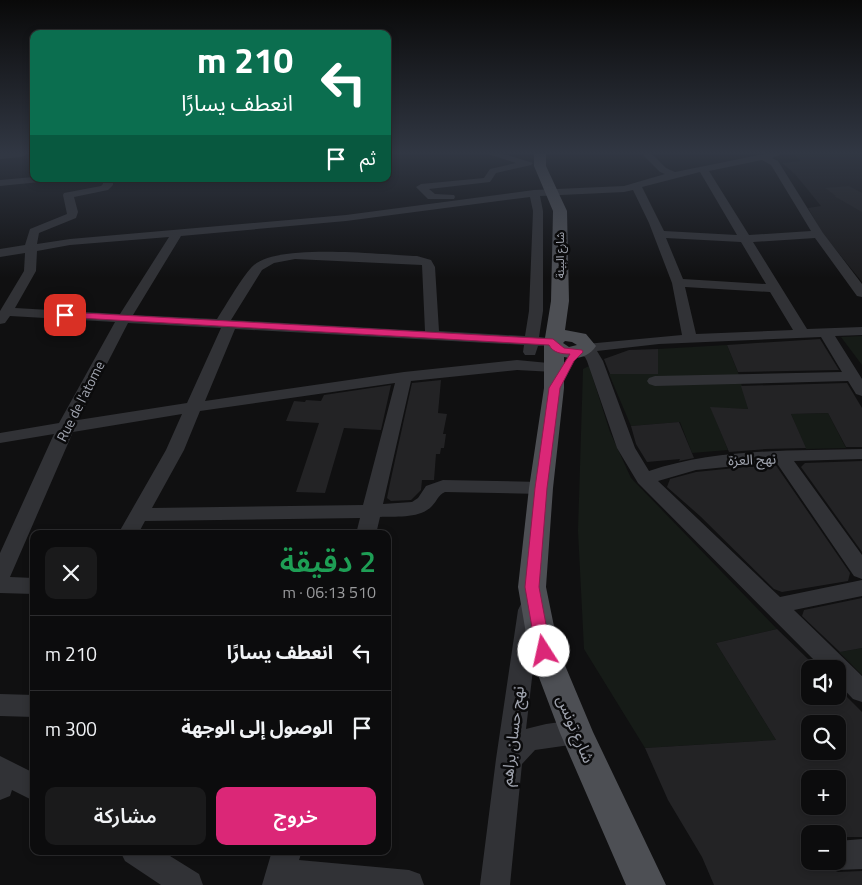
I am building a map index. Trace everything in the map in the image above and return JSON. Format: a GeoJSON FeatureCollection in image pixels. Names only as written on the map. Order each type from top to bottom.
{"type":"FeatureCollection","features":[{"type":"Feature","properties":{"kind":"main road","name":"شارع البيئة"},"geometry":{"type":"LineString","coordinates":[[553,343],[560,301],[560,211],[554,195]]}},
{"type":"Feature","properties":{"kind":"main road","name":"شارع البيئة"},"geometry":{"type":"LineString","coordinates":[[560,301],[570,327],[582,347]]}},
{"type":"Feature","properties":{"kind":"main road"},"geometry":{"type":"LineString","coordinates":[[553,343],[567,352],[582,347]]}},
{"type":"Feature","properties":{"kind":"main road","name":"شارع تونس"},"geometry":{"type":"LineString","coordinates":[[553,343],[554,377],[532,587],[544,651],[577,733],[646,885]]}},
{"type":"Feature","properties":{"kind":"main road","name":"شارع تونس"},"geometry":{"type":"LineString","coordinates":[[554,377],[582,347]]}},
{"type":"Feature","properties":{"kind":"street"},"geometry":{"type":"LineString","coordinates":[[3,316],[32,268],[30,248],[34,231],[73,214],[68,195]]}},
{"type":"Feature","properties":{"kind":"street"},"geometry":{"type":"LineString","coordinates":[[431,195],[434,198],[472,195]]}},
{"type":"Feature","properties":{"kind":"street"},"geometry":{"type":"LineString","coordinates":[[495,195],[501,197]]}},
{"type":"Feature","properties":{"kind":"street"},"geometry":{"type":"LineString","coordinates":[[0,253],[70,242],[346,218],[515,195]]}},
{"type":"Feature","properties":{"kind":"street"},"geometry":{"type":"LineString","coordinates":[[528,365],[536,310],[538,211],[535,195]]}},
{"type":"Feature","properties":{"kind":"street"},"geometry":{"type":"LineString","coordinates":[[641,195],[660,234],[678,283],[690,339]]}},
{"type":"Feature","properties":{"kind":"street"},"geometry":{"type":"LineString","coordinates":[[719,195],[803,335]]}},
{"type":"Feature","properties":{"kind":"street"},"geometry":{"type":"LineString","coordinates":[[795,195],[818,234],[862,293]]}},
{"type":"Feature","properties":{"kind":"street","name":"Rue de l'atome"},"geometry":{"type":"LineString","coordinates":[[0,577],[66,427],[124,318],[177,233]]}},
{"type":"Feature","properties":{"kind":"street"},"geometry":{"type":"LineString","coordinates":[[660,234],[745,239],[818,234]]}},
{"type":"Feature","properties":{"kind":"street"},"geometry":{"type":"LineString","coordinates":[[131,530],[175,450],[226,324],[257,268],[270,260],[295,255],[417,260],[427,263],[429,267],[432,335]]}},
{"type":"Feature","properties":{"kind":"street"},"geometry":{"type":"LineString","coordinates":[[678,283],[775,288]]}},
{"type":"Feature","properties":{"kind":"street"},"geometry":{"type":"LineString","coordinates":[[3,316],[124,318],[553,343]]}},
{"type":"Feature","properties":{"kind":"street"},"geometry":{"type":"LineString","coordinates":[[582,347],[659,340],[862,331]]}},
{"type":"Feature","properties":{"kind":"street"},"geometry":{"type":"LineString","coordinates":[[826,334],[862,391]]}},
{"type":"Feature","properties":{"kind":"street"},"geometry":{"type":"LineString","coordinates":[[582,347],[591,354],[595,361],[626,448],[645,479],[862,692]]}},
{"type":"Feature","properties":{"kind":"street"},"geometry":{"type":"LineString","coordinates":[[0,438],[194,407],[404,377],[528,365],[554,377]]}},
{"type":"Feature","properties":{"kind":"street"},"geometry":{"type":"LineString","coordinates":[[655,381],[853,376]]}},
{"type":"Feature","properties":{"kind":"street"},"geometry":{"type":"LineString","coordinates":[[367,530],[404,377]]}},
{"type":"Feature","properties":{"kind":"street","name":"نهج العزة"},"geometry":{"type":"LineString","coordinates":[[645,479],[663,472],[701,463],[725,460],[862,454]]}},
{"type":"Feature","properties":{"kind":"street"},"geometry":{"type":"LineString","coordinates":[[782,457],[862,571]]}},
{"type":"Feature","properties":{"kind":"street"},"geometry":{"type":"LineString","coordinates":[[140,515],[371,511],[420,506],[433,490],[452,485],[541,488]]}},
{"type":"Feature","properties":{"kind":"street"},"geometry":{"type":"LineString","coordinates":[[0,585],[30,586]]}},
{"type":"Feature","properties":{"kind":"street","name":"نهج حسان براهم"},"geometry":{"type":"LineString","coordinates":[[495,885],[509,759],[532,587]]}},
{"type":"Feature","properties":{"kind":"street"},"geometry":{"type":"LineString","coordinates":[[776,606],[862,588]]}},
{"type":"Feature","properties":{"kind":"street"},"geometry":{"type":"LineString","coordinates":[[0,705],[30,706]]}},
{"type":"Feature","properties":{"kind":"street"},"geometry":{"type":"LineString","coordinates":[[509,759],[527,740],[549,735],[577,733]]}},
{"type":"Feature","properties":{"kind":"street"},"geometry":{"type":"LineString","coordinates":[[2,775],[30,786]]}},
{"type":"Feature","properties":{"kind":"street"},"geometry":{"type":"LineString","coordinates":[[846,855],[862,854]]}},
{"type":"Feature","properties":{"kind":"street"},"geometry":{"type":"LineString","coordinates":[[139,855],[160,877],[188,885]]}},
{"type":"Feature","properties":{"kind":"street"},"geometry":{"type":"LineString","coordinates":[[281,870],[409,885]]}},
{"type":"Feature","properties":{"kind":"shaded area"},"geometry":{"type":"Polygon","coordinates":[[[812,195],[862,195],[862,282],[823,234],[808,208],[821,206],[812,195]]]}},
{"type":"Feature","properties":{"kind":"shaded area"},"geometry":{"type":"Polygon","coordinates":[[[862,336],[862,365],[841,337],[862,336]]]}},
{"type":"Feature","properties":{"kind":"shaded area"},"geometry":{"type":"Polygon","coordinates":[[[727,345],[739,375],[748,409],[711,408],[728,450],[692,453],[680,422],[631,426],[609,374],[658,374],[658,349],[727,345]]]}},
{"type":"Feature","properties":{"kind":"shaded area"},"geometry":{"type":"Polygon","coordinates":[[[589,366],[610,432],[631,478],[777,629],[716,643],[776,740],[645,748],[584,649],[578,531],[583,369],[589,366]]]}},
{"type":"Feature","properties":{"kind":"shaded area"},"geometry":{"type":"Polygon","coordinates":[[[828,413],[846,448],[806,449],[791,414],[828,413]]]}},
{"type":"Feature","properties":{"kind":"shaded area"},"geometry":{"type":"Polygon","coordinates":[[[862,648],[862,675],[839,652],[862,648]]]}},
{"type":"Feature","properties":{"kind":"building"},"geometry":{"type":"Polygon","coordinates":[[[862,195],[862,212],[834,196],[862,195]]]}},
{"type":"Feature","properties":{"kind":"building"},"geometry":{"type":"Polygon","coordinates":[[[820,339],[839,370],[738,372],[727,345],[820,339]]]}},
{"type":"Feature","properties":{"kind":"building"},"geometry":{"type":"Polygon","coordinates":[[[658,349],[658,374],[610,374],[604,359],[629,350],[658,349]]]}},
{"type":"Feature","properties":{"kind":"building"},"geometry":{"type":"Polygon","coordinates":[[[441,380],[438,413],[447,414],[443,434],[446,434],[444,448],[441,448],[440,454],[436,454],[434,480],[422,480],[421,490],[411,500],[391,501],[387,498],[412,383],[441,380]]]}},
{"type":"Feature","properties":{"kind":"building"},"geometry":{"type":"Polygon","coordinates":[[[847,383],[862,408],[862,447],[846,447],[828,413],[791,414],[806,448],[729,452],[710,407],[748,409],[741,386],[847,383]]]}},
{"type":"Feature","properties":{"kind":"building"},"geometry":{"type":"Polygon","coordinates":[[[391,385],[381,430],[344,428],[325,493],[296,492],[319,423],[286,421],[294,401],[321,401],[324,395],[391,385]]]}},
{"type":"Feature","properties":{"kind":"building"},"geometry":{"type":"Polygon","coordinates":[[[679,422],[694,458],[679,461],[680,459],[647,462],[636,444],[631,426],[679,422]]]}},
{"type":"Feature","properties":{"kind":"building"},"geometry":{"type":"Polygon","coordinates":[[[862,461],[862,552],[801,467],[805,463],[862,461]]]}},
{"type":"Feature","properties":{"kind":"building"},"geometry":{"type":"Polygon","coordinates":[[[775,464],[850,573],[848,581],[782,592],[774,589],[700,516],[667,487],[670,479],[696,472],[775,464]]]}},
{"type":"Feature","properties":{"kind":"building"},"geometry":{"type":"Polygon","coordinates":[[[862,598],[862,648],[840,652],[802,616],[804,610],[862,598]]]}},
{"type":"Feature","properties":{"kind":"building"},"geometry":{"type":"Polygon","coordinates":[[[777,629],[809,660],[801,660],[801,705],[846,705],[846,696],[862,712],[862,837],[846,837],[846,825],[801,825],[801,870],[862,871],[862,885],[714,885],[702,857],[668,800],[645,748],[776,740],[716,643],[777,629]]]}},
{"type":"Feature","properties":{"kind":"route"},"geometry":{"type":"LineString","coordinates":[[65,315],[553,342],[557,349],[562,351],[578,352],[570,359],[554,388],[541,488],[532,587],[544,651]]}}]}
